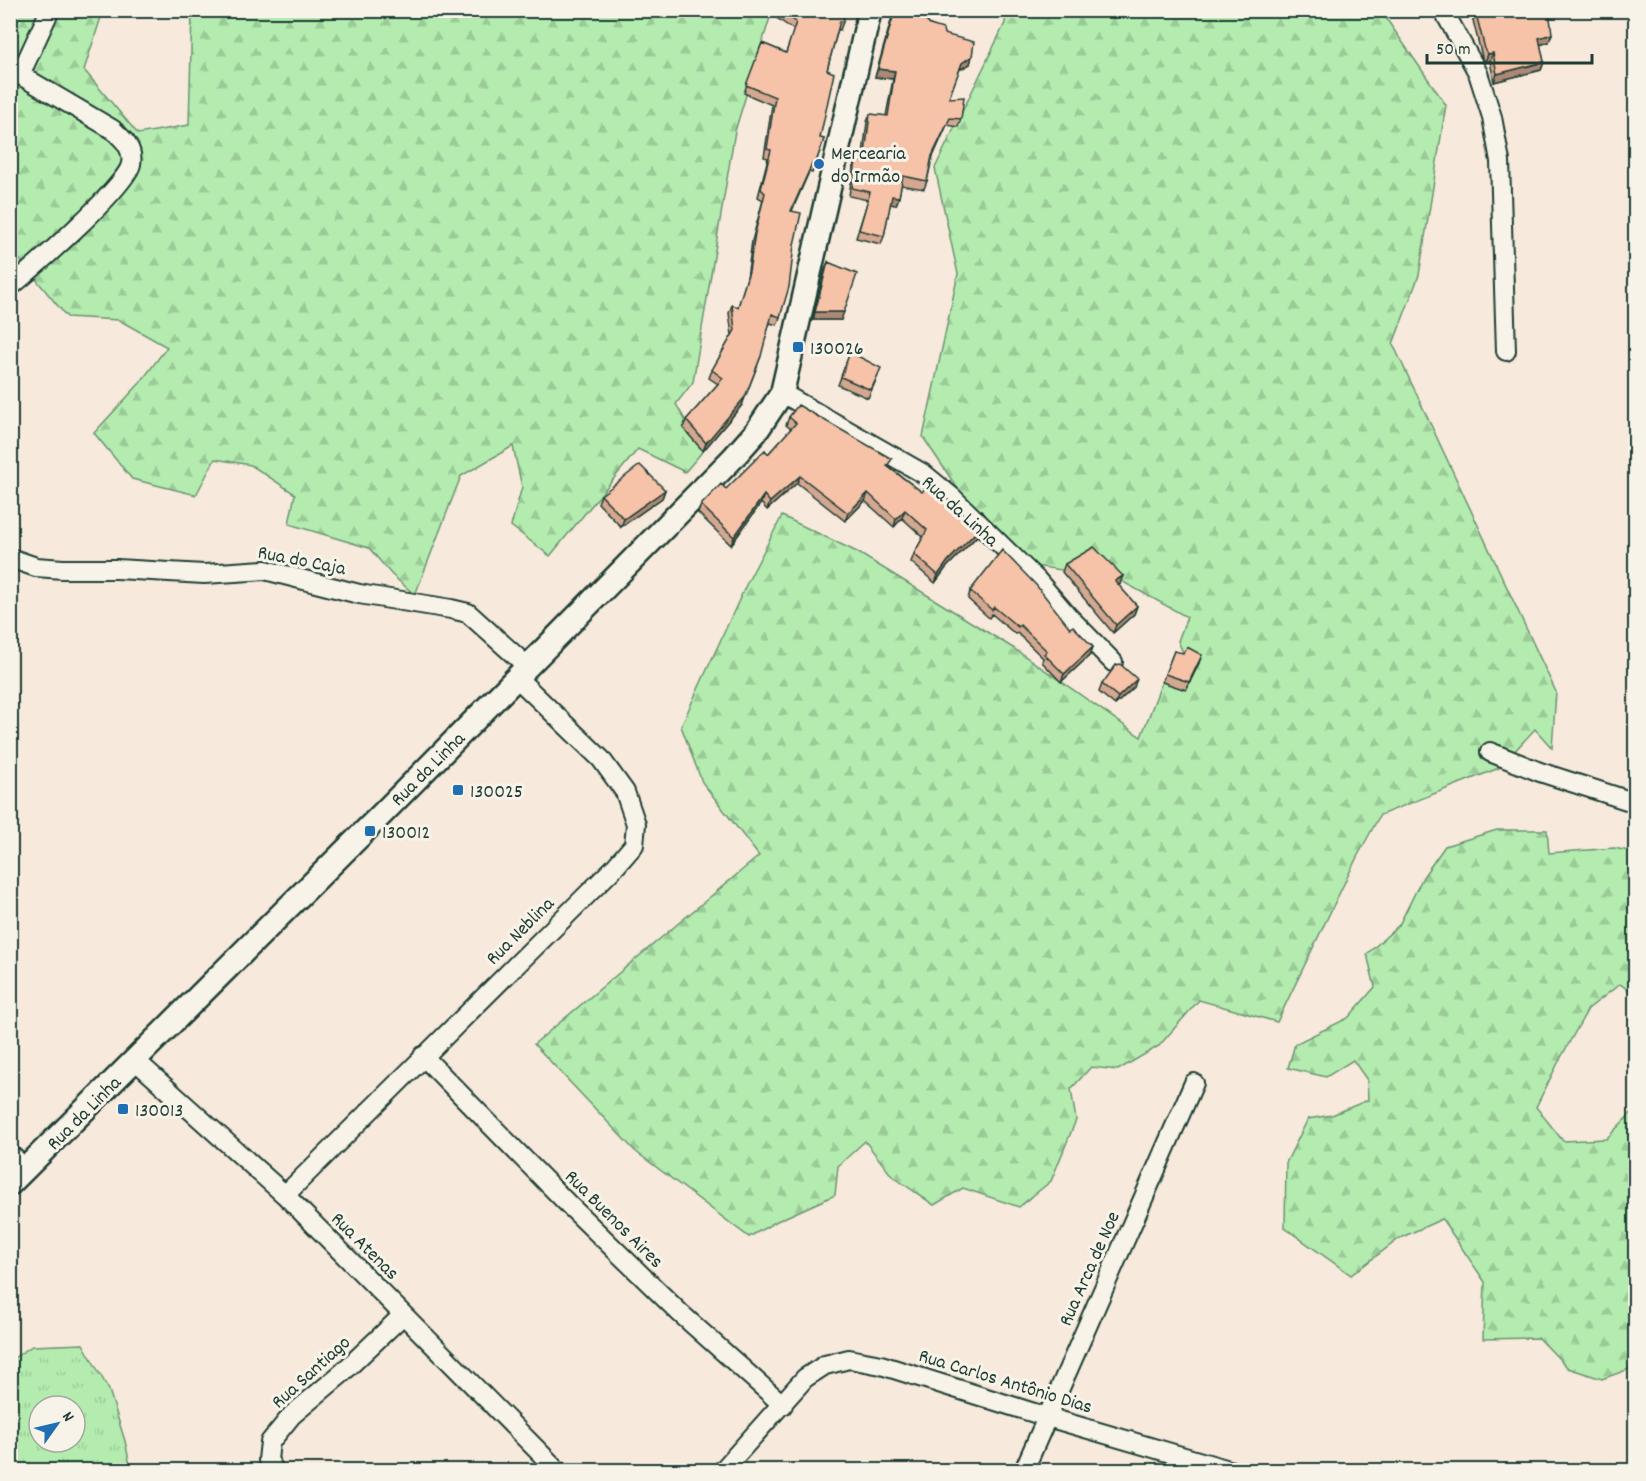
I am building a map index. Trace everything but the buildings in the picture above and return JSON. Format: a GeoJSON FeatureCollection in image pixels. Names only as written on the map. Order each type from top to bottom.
{"type":"FeatureCollection","features":[{"type":"Feature","properties":{"kind":"street"},"geometry":{"type":"LineString","coordinates":[[10,287],[73,230],[126,176],[131,165],[131,154],[127,142],[112,129],[15,72],[50,10]]}},
{"type":"Feature","properties":{"kind":"street","name":"Rua da Linha"},"geometry":{"type":"LineString","coordinates":[[16,1169],[135,1060],[522,672],[756,432],[782,393],[870,10]]}},
{"type":"Feature","properties":{"kind":"street"},"geometry":{"type":"LineString","coordinates":[[1443,10],[1478,73],[1492,117],[1500,161],[1506,351]]}},
{"type":"Feature","properties":{"kind":"street","name":"Rua da Linha"},"geometry":{"type":"LineString","coordinates":[[782,393],[924,474],[952,497],[1037,580],[1113,662]]}},
{"type":"Feature","properties":{"kind":"street","name":"Rua do Caja"},"geometry":{"type":"LineString","coordinates":[[10,558],[36,567],[63,569],[117,569],[204,574],[265,570],[359,594],[451,609],[468,613],[522,672]]}},
{"type":"Feature","properties":{"kind":"street","name":"Rua Neblina"},"geometry":{"type":"LineString","coordinates":[[285,1195],[615,867],[634,845],[636,824],[625,792],[601,759],[522,672]]}},
{"type":"Feature","properties":{"kind":"street"},"geometry":{"type":"LineString","coordinates":[[1490,752],[1540,772],[1635,803]]}},
{"type":"Feature","properties":{"kind":"street","name":"Rua Buenos Aires"},"geometry":{"type":"LineString","coordinates":[[423,1056],[570,1206],[680,1313],[783,1405]]}},
{"type":"Feature","properties":{"kind":"street","name":"Rua Atenas"},"geometry":{"type":"LineString","coordinates":[[135,1060],[285,1195],[557,1470]]}},
{"type":"Feature","properties":{"kind":"street","name":"Rua Arca de Noe"},"geometry":{"type":"LineString","coordinates":[[1024,1470],[1194,1083]]}},
{"type":"Feature","properties":{"kind":"street","name":"Rua Santiago"},"geometry":{"type":"LineString","coordinates":[[274,1470],[268,1460],[270,1442],[292,1415],[341,1374],[403,1314]]}},
{"type":"Feature","properties":{"kind":"street","name":"Rua Carlos Antônio Dias"},"geometry":{"type":"LineString","coordinates":[[783,1405],[805,1378],[825,1365],[849,1359],[881,1365],[1047,1417],[1229,1470]]}},
{"type":"Feature","properties":{"kind":"street"},"geometry":{"type":"LineString","coordinates":[[723,1470],[783,1405]]}},
{"type":"Feature","properties":{"kind":"green space"},"geometry":{"type":"Polygon","coordinates":[[[10,11],[103,11],[84,70],[138,134],[189,125],[192,11],[772,11],[735,131],[693,382],[676,404],[703,451],[685,472],[638,449],[550,556],[511,526],[522,487],[513,446],[461,476],[415,595],[392,575],[369,548],[289,524],[295,494],[251,465],[215,459],[196,495],[132,479],[94,433],[140,383],[167,347],[119,320],[67,317],[11,249],[10,11]]]}},
{"type":"Feature","properties":{"kind":"green space"},"geometry":{"type":"Polygon","coordinates":[[[1006,11],[1381,11],[1446,105],[1419,275],[1393,344],[1556,692],[1552,748],[1535,729],[1499,768],[1380,815],[1357,857],[1277,1022],[1199,1000],[1159,1046],[1118,1070],[1091,1067],[1071,1089],[1076,1120],[1051,1181],[1019,1207],[963,1188],[934,1205],[892,1176],[865,1141],[838,1166],[835,1195],[777,1221],[749,1237],[635,1151],[534,1044],[759,856],[702,782],[681,726],[746,585],[782,516],[857,552],[1013,648],[1141,737],[1162,682],[1184,655],[1178,641],[1187,617],[1116,578],[1007,562],[923,437],[958,274],[935,168],[1005,23],[1006,11]]]}},
{"type":"Feature","properties":{"kind":"green space"},"geometry":{"type":"Polygon","coordinates":[[[1497,830],[1547,830],[1549,853],[1614,848],[1635,852],[1635,995],[1620,984],[1588,1009],[1536,1107],[1563,1141],[1606,1139],[1635,1109],[1635,1367],[1602,1379],[1568,1368],[1539,1338],[1483,1339],[1485,1282],[1442,1219],[1400,1238],[1351,1275],[1285,1228],[1286,1163],[1308,1119],[1332,1115],[1368,1100],[1367,1080],[1353,1060],[1326,1077],[1288,1068],[1295,1044],[1348,1018],[1375,987],[1367,954],[1399,925],[1423,877],[1445,846],[1497,830]]]}},
{"type":"Feature","properties":{"kind":"green space"},"geometry":{"type":"Polygon","coordinates":[[[83,1344],[109,1390],[125,1441],[131,1470],[11,1470],[11,1360],[32,1346],[83,1344]]]}},
{"type":"Feature","properties":{"kind":"place","name":"Mercearia do Irmão"},"geometry":{"type":"Point","coordinates":[819,164]}},
{"type":"Feature","properties":{"kind":"place","name":"130026"},"geometry":{"type":"Point","coordinates":[798,347]}},
{"type":"Feature","properties":{"kind":"place","name":"130025"},"geometry":{"type":"Point","coordinates":[458,790]}},
{"type":"Feature","properties":{"kind":"place","name":"130012"},"geometry":{"type":"Point","coordinates":[370,831]}},
{"type":"Feature","properties":{"kind":"place","name":"130013"},"geometry":{"type":"Point","coordinates":[123,1109]}}]}
